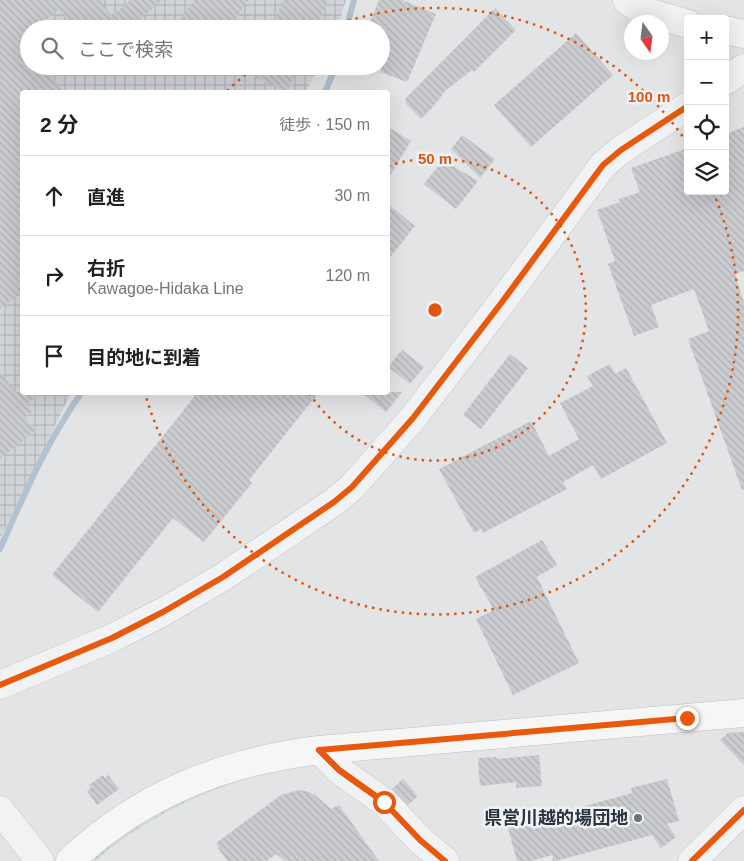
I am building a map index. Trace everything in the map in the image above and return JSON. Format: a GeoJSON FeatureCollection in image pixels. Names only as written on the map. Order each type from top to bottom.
{"type":"FeatureCollection","features":[{"type":"Feature","properties":{"kind":"main road"},"geometry":{"type":"LineString","coordinates":[[70,861],[89,843],[154,798],[202,777],[266,758],[319,750],[744,713]]}},
{"type":"Feature","properties":{"kind":"street"},"geometry":{"type":"LineString","coordinates":[[627,0],[641,10],[684,23]]}},
{"type":"Feature","properties":{"kind":"street"},"geometry":{"type":"LineString","coordinates":[[729,31],[744,34]]}},
{"type":"Feature","properties":{"kind":"street"},"geometry":{"type":"LineString","coordinates":[[729,78],[744,68]]}},
{"type":"Feature","properties":{"kind":"street"},"geometry":{"type":"LineString","coordinates":[[0,685],[112,638],[163,612],[223,577],[340,497],[371,467],[413,418],[502,302],[603,164],[684,109]]}},
{"type":"Feature","properties":{"kind":"street"},"geometry":{"type":"LineString","coordinates":[[319,750],[339,770],[384,802],[420,840],[444,861]]}},
{"type":"Feature","properties":{"kind":"street"},"geometry":{"type":"LineString","coordinates":[[0,810],[40,861]]}},
{"type":"Feature","properties":{"kind":"street"},"geometry":{"type":"LineString","coordinates":[[692,861],[744,810]]}},
{"type":"Feature","properties":{"kind":"shaded area"},"geometry":{"type":"Polygon","coordinates":[[[0,0],[346,0],[340,20],[20,20],[20,75],[314,75],[307,90],[20,90],[20,395],[70,395],[0,539],[0,0]]]}},
{"type":"Feature","properties":{"kind":"shaded area"},"geometry":{"type":"Polygon","coordinates":[[[312,763],[251,777],[204,794],[145,824],[96,861],[86,861],[123,831],[204,786],[312,763]]]}},
{"type":"Feature","properties":{"kind":"building"},"geometry":{"type":"Polygon","coordinates":[[[0,0],[100,0],[112,16],[130,0],[162,0],[139,20],[68,20],[59,9],[45,20],[20,20],[20,75],[50,75],[62,90],[20,90],[20,294],[0,309],[0,0]]]}},
{"type":"Feature","properties":{"kind":"building"},"geometry":{"type":"Polygon","coordinates":[[[194,0],[248,0],[235,20],[180,20],[194,0]]]}},
{"type":"Feature","properties":{"kind":"building"},"geometry":{"type":"Polygon","coordinates":[[[283,0],[328,0],[320,20],[275,20],[283,0]]]}},
{"type":"Feature","properties":{"kind":"building"},"geometry":{"type":"Polygon","coordinates":[[[379,0],[402,0],[436,14],[407,82],[389,75],[390,20],[371,20],[379,0]]]}},
{"type":"Feature","properties":{"kind":"building"},"geometry":{"type":"Polygon","coordinates":[[[495,8],[516,30],[474,72],[472,70],[446,90],[421,119],[406,104],[406,98],[495,8]]]}},
{"type":"Feature","properties":{"kind":"building"},"geometry":{"type":"Polygon","coordinates":[[[576,33],[613,75],[531,147],[494,105],[576,33]]]}},
{"type":"Feature","properties":{"kind":"building"},"geometry":{"type":"Polygon","coordinates":[[[250,75],[295,75],[288,90],[283,90],[250,75]]]}},
{"type":"Feature","properties":{"kind":"building"},"geometry":{"type":"Polygon","coordinates":[[[744,127],[744,271],[735,274],[744,303],[744,489],[742,490],[688,339],[709,331],[694,289],[651,305],[659,327],[634,336],[608,264],[615,261],[597,210],[620,202],[619,199],[640,192],[631,168],[684,149],[684,195],[729,195],[729,133],[744,127]]]}},
{"type":"Feature","properties":{"kind":"building"},"geometry":{"type":"Polygon","coordinates":[[[390,128],[411,141],[390,176],[390,128]]]}},
{"type":"Feature","properties":{"kind":"building"},"geometry":{"type":"Polygon","coordinates":[[[462,135],[495,159],[480,178],[451,149],[462,135]]]}},
{"type":"Feature","properties":{"kind":"building"},"geometry":{"type":"Polygon","coordinates":[[[443,160],[478,181],[456,209],[424,184],[443,160]]]}},
{"type":"Feature","properties":{"kind":"building"},"geometry":{"type":"Polygon","coordinates":[[[390,206],[415,226],[390,257],[390,206]]]}},
{"type":"Feature","properties":{"kind":"building"},"geometry":{"type":"Polygon","coordinates":[[[402,350],[424,367],[410,384],[390,369],[390,365],[402,350]]]}},
{"type":"Feature","properties":{"kind":"building"},"geometry":{"type":"Polygon","coordinates":[[[510,354],[528,368],[481,429],[463,415],[510,354]]]}},
{"type":"Feature","properties":{"kind":"building"},"geometry":{"type":"Polygon","coordinates":[[[610,364],[615,374],[626,368],[667,443],[601,479],[593,465],[563,482],[567,489],[483,533],[481,529],[474,533],[439,469],[531,421],[549,456],[579,439],[560,403],[593,386],[587,376],[610,364]]]}},
{"type":"Feature","properties":{"kind":"building"},"geometry":{"type":"Polygon","coordinates":[[[0,372],[16,392],[20,392],[20,395],[38,395],[26,405],[32,412],[25,418],[35,431],[0,459],[0,372]]]}},
{"type":"Feature","properties":{"kind":"building"},"geometry":{"type":"Polygon","coordinates":[[[390,392],[402,392],[386,412],[365,395],[390,395],[390,392]]]}},
{"type":"Feature","properties":{"kind":"building"},"geometry":{"type":"Polygon","coordinates":[[[196,395],[317,395],[249,480],[252,483],[204,542],[173,518],[98,612],[52,575],[196,395]]]}},
{"type":"Feature","properties":{"kind":"building"},"geometry":{"type":"Polygon","coordinates":[[[542,540],[557,565],[537,577],[579,663],[513,695],[476,619],[494,610],[475,577],[542,540]]]}},
{"type":"Feature","properties":{"kind":"building"},"geometry":{"type":"Polygon","coordinates":[[[744,732],[744,765],[720,740],[728,733],[744,732]]]}},
{"type":"Feature","properties":{"kind":"building"},"geometry":{"type":"Polygon","coordinates":[[[539,755],[542,786],[516,788],[516,782],[480,786],[478,758],[496,757],[497,759],[539,755]]]}},
{"type":"Feature","properties":{"kind":"building"},"geometry":{"type":"Polygon","coordinates":[[[103,775],[105,778],[108,775],[119,789],[97,805],[87,791],[91,788],[89,785],[103,775]]]}},
{"type":"Feature","properties":{"kind":"building"},"geometry":{"type":"Polygon","coordinates":[[[403,779],[418,796],[408,805],[392,789],[403,779]]]}},
{"type":"Feature","properties":{"kind":"building","name":"県営川越的場団地"},"geometry":{"type":"Polygon","coordinates":[[[667,779],[679,821],[667,824],[676,837],[661,848],[652,835],[556,861],[553,861],[552,855],[531,861],[517,861],[506,821],[544,811],[545,817],[632,793],[631,788],[667,779]]]}},
{"type":"Feature","properties":{"kind":"building"},"geometry":{"type":"Polygon","coordinates":[[[300,790],[315,795],[331,809],[339,805],[379,861],[285,861],[276,854],[266,861],[227,861],[216,843],[281,795],[300,790]]]}},
{"type":"Feature","properties":{"kind":"waterway"},"geometry":{"type":"LineString","coordinates":[[348,20],[354,0]]}},
{"type":"Feature","properties":{"kind":"waterway"},"geometry":{"type":"LineString","coordinates":[[326,90],[332,75]]}},
{"type":"Feature","properties":{"kind":"waterway"},"geometry":{"type":"LineString","coordinates":[[0,549],[47,449],[80,395]]}},
{"type":"Feature","properties":{"kind":"cycle path"},"geometry":{"type":"LineString","coordinates":[[0,685],[112,638],[163,612],[223,577],[334,502],[352,487],[413,418],[502,302],[603,165],[621,150],[684,109]]}},
{"type":"Feature","properties":{"kind":"cycle path"},"geometry":{"type":"LineString","coordinates":[[319,750],[339,770],[384,802],[420,840],[445,861]]}},
{"type":"Feature","properties":{"kind":"cycle path"},"geometry":{"type":"LineString","coordinates":[[692,861],[744,810]]}},
{"type":"Feature","properties":{"kind":"place","name":"県営川越的場団地"},"geometry":{"type":"Point","coordinates":[638,818]}},
{"type":"Feature","properties":{"kind":"route"},"geometry":{"type":"LineString","coordinates":[[384,802],[339,770],[319,750],[687,718]]}}]}
